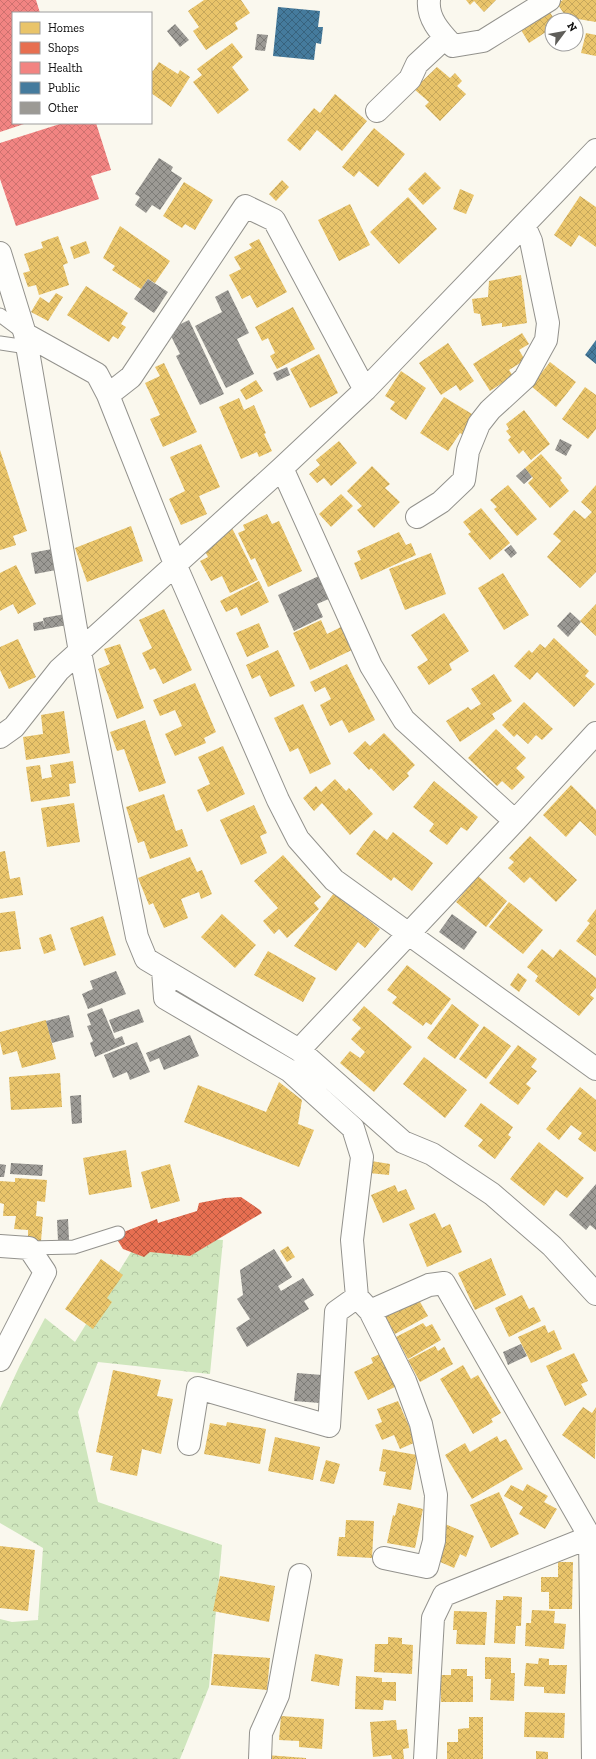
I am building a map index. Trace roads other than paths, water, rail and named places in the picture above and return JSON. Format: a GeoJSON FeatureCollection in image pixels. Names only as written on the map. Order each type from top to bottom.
{"type":"FeatureCollection","features":[{"type":"Feature","properties":{"kind":"street"},"geometry":{"type":"LineString","coordinates":[[429,0],[428,4],[435,27],[453,46],[483,41],[549,0]]}},
{"type":"Feature","properties":{"kind":"street"},"geometry":{"type":"LineString","coordinates":[[376,110],[410,79],[418,64],[445,38]]}},
{"type":"Feature","properties":{"kind":"street"},"geometry":{"type":"LineString","coordinates":[[0,737],[14,727],[59,670],[282,468],[365,390],[596,150]]}},
{"type":"Feature","properties":{"kind":"street"},"geometry":{"type":"LineString","coordinates":[[108,395],[131,378],[245,206],[274,220],[365,390]]}},
{"type":"Feature","properties":{"kind":"street"},"geometry":{"type":"LineString","coordinates":[[417,517],[441,502],[464,480],[468,451],[479,424],[490,410],[525,378],[546,340],[548,323],[531,241],[524,225]]}},
{"type":"Feature","properties":{"kind":"street"},"geometry":{"type":"LineString","coordinates":[[0,253],[26,340],[80,652],[137,937],[146,960],[299,1050],[403,1142],[432,1154],[492,1194],[552,1246],[596,1294]]}},
{"type":"Feature","properties":{"kind":"street"},"geometry":{"type":"LineString","coordinates":[[26,340],[97,374],[108,395],[175,564],[278,800],[298,839],[334,880],[596,1069]]}},
{"type":"Feature","properties":{"kind":"street"},"geometry":{"type":"LineString","coordinates":[[282,468],[371,666],[404,720],[515,820]]}},
{"type":"Feature","properties":{"kind":"street"},"geometry":{"type":"LineString","coordinates":[[299,1050],[596,734]]}},
{"type":"Feature","properties":{"kind":"street"},"geometry":{"type":"LineString","coordinates":[[163,970],[165,998],[290,1072],[353,1128],[362,1157],[352,1240],[364,1304],[404,1381],[421,1424],[436,1495],[434,1541],[428,1567],[384,1558]]}},
{"type":"Feature","properties":{"kind":"street"},"geometry":{"type":"LineString","coordinates":[[0,1246],[29,1248],[45,1272],[0,1360]]}},
{"type":"Feature","properties":{"kind":"street"},"geometry":{"type":"LineString","coordinates":[[189,1444],[198,1388],[329,1426],[336,1312],[430,1285],[444,1283],[590,1537],[593,1759]]}},
{"type":"Feature","properties":{"kind":"street"},"geometry":{"type":"LineString","coordinates":[[426,1759],[433,1618],[444,1595],[590,1537]]}},
{"type":"Feature","properties":{"kind":"street"},"geometry":{"type":"LineString","coordinates":[[260,1759],[261,1733],[278,1694],[300,1575]]}},
{"type":"Feature","properties":{"kind":"lane"},"geometry":{"type":"LineString","coordinates":[[0,315],[26,340]]}},
{"type":"Feature","properties":{"kind":"lane"},"geometry":{"type":"LineString","coordinates":[[0,343],[26,340]]}},
{"type":"Feature","properties":{"kind":"lane"},"geometry":{"type":"LineString","coordinates":[[29,1248],[74,1247],[118,1233]]}}]}
